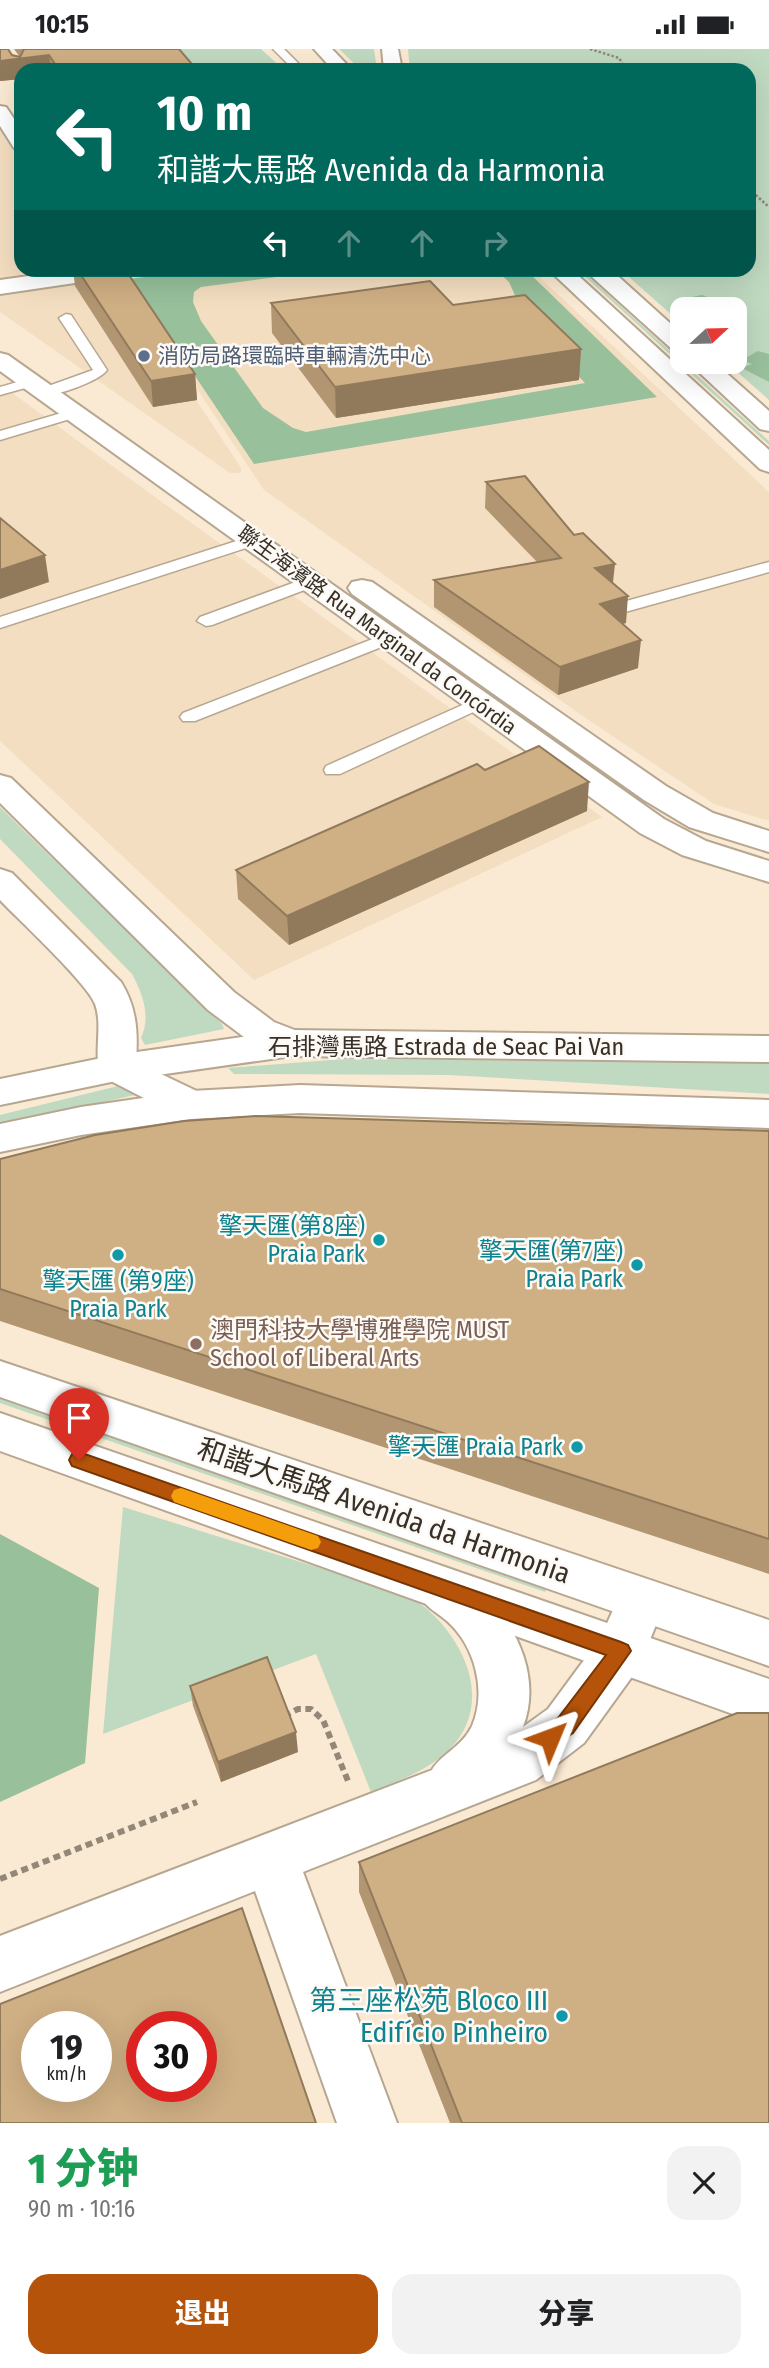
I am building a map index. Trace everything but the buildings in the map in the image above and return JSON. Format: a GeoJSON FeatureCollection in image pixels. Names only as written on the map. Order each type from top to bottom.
{"type":"FeatureCollection","features":[{"type":"Feature","properties":{"kind":"street"},"geometry":{"type":"LineString","coordinates":[[322,49],[336,63]]}},
{"type":"Feature","properties":{"kind":"street"},"geometry":{"type":"LineString","coordinates":[[0,111],[14,133]]}},
{"type":"Feature","properties":{"kind":"street"},"geometry":{"type":"LineString","coordinates":[[0,287],[64,277]]}},
{"type":"Feature","properties":{"kind":"street"},"geometry":{"type":"LineString","coordinates":[[567,277],[769,464]]}},
{"type":"Feature","properties":{"kind":"street"},"geometry":{"type":"LineString","coordinates":[[606,277],[670,335]]}},
{"type":"Feature","properties":{"kind":"street","name":"聯生海濱路 Rua Marginal da Concórdia"},"geometry":{"type":"LineString","coordinates":[[0,333],[75,413],[670,838],[769,873]]}},
{"type":"Feature","properties":{"kind":"street","name":"聯生海濱路 Rua Marginal da Concórdia"},"geometry":{"type":"LineString","coordinates":[[0,360],[49,386],[655,793],[701,820],[769,842]]}},
{"type":"Feature","properties":{"kind":"street"},"geometry":{"type":"LineString","coordinates":[[714,375],[769,424]]}},
{"type":"Feature","properties":{"kind":"street"},"geometry":{"type":"LineString","coordinates":[[0,785],[221,1000],[261,1031],[292,1043]]}},
{"type":"Feature","properties":{"kind":"street"},"geometry":{"type":"LineString","coordinates":[[0,880],[108,991],[118,1009],[116,1068],[191,1105]]}},
{"type":"Feature","properties":{"kind":"street","name":"石排灣馬路 Estrada de Seac Pai Van"},"geometry":{"type":"LineString","coordinates":[[0,1092],[116,1068],[292,1043],[769,1049]]}},
{"type":"Feature","properties":{"kind":"street"},"geometry":{"type":"LineString","coordinates":[[0,1138],[81,1121],[191,1105],[300,1099],[769,1114]]}},
{"type":"Feature","properties":{"kind":"street","name":"和諧大馬路 Avenida da Harmonia"},"geometry":{"type":"LineString","coordinates":[[0,1379],[769,1643]]}},
{"type":"Feature","properties":{"kind":"street","name":"和諧大馬路 Avenida da Harmonia"},"geometry":{"type":"LineString","coordinates":[[0,1432],[769,1703]]}},
{"type":"Feature","properties":{"kind":"street"},"geometry":{"type":"LineString","coordinates":[[420,1580],[455,1598],[483,1624],[500,1658],[505,1695],[496,1733],[475,1766],[441,1792]]}},
{"type":"Feature","properties":{"kind":"street"},"geometry":{"type":"LineString","coordinates":[[0,1964],[517,1762],[566,1725],[621,1651],[641,1600]]}},
{"type":"Feature","properties":{"kind":"street"},"geometry":{"type":"LineString","coordinates":[[270,1858],[367,2123]]}},
{"type":"Feature","properties":{"kind":"lane"},"geometry":{"type":"LineString","coordinates":[[278,49],[293,63]]}},
{"type":"Feature","properties":{"kind":"lane"},"geometry":{"type":"LineString","coordinates":[[0,391],[49,386],[97,375],[100,370],[97,362],[66,318]]}},
{"type":"Feature","properties":{"kind":"lane"},"geometry":{"type":"LineString","coordinates":[[0,436],[75,413]]}},
{"type":"Feature","properties":{"kind":"lane"},"geometry":{"type":"LineString","coordinates":[[0,623],[252,541]]}},
{"type":"Feature","properties":{"kind":"lane"},"geometry":{"type":"LineString","coordinates":[[625,607],[769,567]]}},
{"type":"Feature","properties":{"kind":"lane"},"geometry":{"type":"LineString","coordinates":[[206,621],[309,582]]}},
{"type":"Feature","properties":{"kind":"lane"},"geometry":{"type":"LineString","coordinates":[[189,717],[388,638]]}},
{"type":"Feature","properties":{"kind":"lane"},"geometry":{"type":"LineString","coordinates":[[333,770],[478,703]]}},
{"type":"Feature","properties":{"kind":"path"},"geometry":{"type":"LineString","coordinates":[[590,49],[618,58],[621,63]]}},
{"type":"Feature","properties":{"kind":"path"},"geometry":{"type":"LineString","coordinates":[[284,1716],[299,1709],[312,1709],[323,1720],[365,1822]]}},
{"type":"Feature","properties":{"kind":"path"},"geometry":{"type":"LineString","coordinates":[[0,1879],[197,1802]]}},
{"type":"Feature","properties":{"kind":"shaded area"},"geometry":{"type":"Polygon","coordinates":[[[0,128],[14,151],[14,277],[26,277],[0,281],[0,128]]]}},
{"type":"Feature","properties":{"kind":"shaded area"},"geometry":{"type":"Polygon","coordinates":[[[539,277],[769,492],[769,821],[714,804],[584,717],[264,490],[124,279],[539,277]]]}},
{"type":"Feature","properties":{"kind":"shaded area"},"geometry":{"type":"Polygon","coordinates":[[[117,279],[241,468],[241,473],[230,473],[0,312],[0,295],[117,279]]]}},
{"type":"Feature","properties":{"kind":"shaded area"},"geometry":{"type":"Polygon","coordinates":[[[0,384],[602,817],[254,980],[0,741],[0,384]]]}},
{"type":"Feature","properties":{"kind":"green space"},"geometry":{"type":"Polygon","coordinates":[[[167,49],[261,49],[276,63],[179,63],[167,49]]]}},
{"type":"Feature","properties":{"kind":"green space"},"geometry":{"type":"Polygon","coordinates":[[[339,49],[374,49],[376,63],[354,63],[339,49]]]}},
{"type":"Feature","properties":{"kind":"green space"},"geometry":{"type":"Polygon","coordinates":[[[408,49],[769,49],[769,400],[741,375],[747,375],[747,297],[670,297],[670,313],[629,277],[756,277],[756,63],[409,63],[408,49]]]}},
{"type":"Feature","properties":{"kind":"green space"},"geometry":{"type":"Polygon","coordinates":[[[277,277],[201,287],[194,292],[193,302],[201,321],[263,408],[293,428],[306,432],[585,383],[527,322],[509,282],[504,277],[533,277],[657,397],[254,464],[130,279],[277,277]]]}},
{"type":"Feature","properties":{"kind":"green space"},"geometry":{"type":"Polygon","coordinates":[[[586,277],[670,351],[670,354],[586,277]]]}},
{"type":"Feature","properties":{"kind":"green space"},"geometry":{"type":"Polygon","coordinates":[[[758,351],[769,354],[769,382],[747,371],[747,366],[752,364],[747,362],[747,357],[758,351]]]}},
{"type":"Feature","properties":{"kind":"green space"},"geometry":{"type":"Polygon","coordinates":[[[693,375],[696,375],[769,441],[769,445],[693,375]]]}},
{"type":"Feature","properties":{"kind":"green space"},"geometry":{"type":"Polygon","coordinates":[[[0,807],[222,1024],[224,1029],[145,1045],[141,1038],[145,1022],[144,1006],[132,974],[0,839],[0,807]]]}},
{"type":"Feature","properties":{"kind":"green space"},"geometry":{"type":"Polygon","coordinates":[[[344,1059],[769,1063],[769,1094],[449,1075],[234,1074],[228,1068],[344,1059]]]}},
{"type":"Feature","properties":{"kind":"green space"},"geometry":{"type":"Polygon","coordinates":[[[126,1084],[140,1091],[135,1095],[0,1125],[0,1115],[126,1084]]]}},
{"type":"Feature","properties":{"kind":"green space"},"geometry":{"type":"Polygon","coordinates":[[[0,1392],[550,1582],[545,1592],[0,1403],[0,1392]]]}},
{"type":"Feature","properties":{"kind":"green space"},"geometry":{"type":"Polygon","coordinates":[[[123,1507],[388,1589],[422,1605],[453,1639],[470,1675],[470,1713],[463,1731],[450,1749],[432,1763],[371,1792],[316,1654],[103,1734],[123,1507]]]}},
{"type":"Feature","properties":{"kind":"green space"},"geometry":{"type":"Polygon","coordinates":[[[0,1534],[99,1588],[85,1763],[0,1802],[0,1534]]]}},
{"type":"Feature","properties":{"kind":"slow traffic"},"geometry":{"type":"LineString","coordinates":[[181,1496],[311,1542]]}},
{"type":"Feature","properties":{"kind":"place","name":"消防局路環臨時車輛清洗中心"},"geometry":{"type":"Point","coordinates":[144,356]}},
{"type":"Feature","properties":{"kind":"place","name":"擎天匯(第8座) Praia Park"},"geometry":{"type":"Point","coordinates":[379,1240]}},
{"type":"Feature","properties":{"kind":"place","name":"擎天匯 (第9座) Praia Park"},"geometry":{"type":"Point","coordinates":[118,1255]}},
{"type":"Feature","properties":{"kind":"place","name":"擎天匯(第7座) Praia Park"},"geometry":{"type":"Point","coordinates":[637,1265]}},
{"type":"Feature","properties":{"kind":"place","name":"澳門科技大學博雅學院 MUST School of Liberal Arts"},"geometry":{"type":"Point","coordinates":[196,1344]}},
{"type":"Feature","properties":{"kind":"place","name":"擎天匯 Praia Park"},"geometry":{"type":"Point","coordinates":[577,1447]}},
{"type":"Feature","properties":{"kind":"place","name":"第三座松苑 Bloco III Edifício Pinheiro"},"geometry":{"type":"Point","coordinates":[562,2016]}},
{"type":"Feature","properties":{"kind":"route"},"geometry":{"type":"LineString","coordinates":[[79,1460],[621,1651],[566,1725],[550,1738]]}}]}
